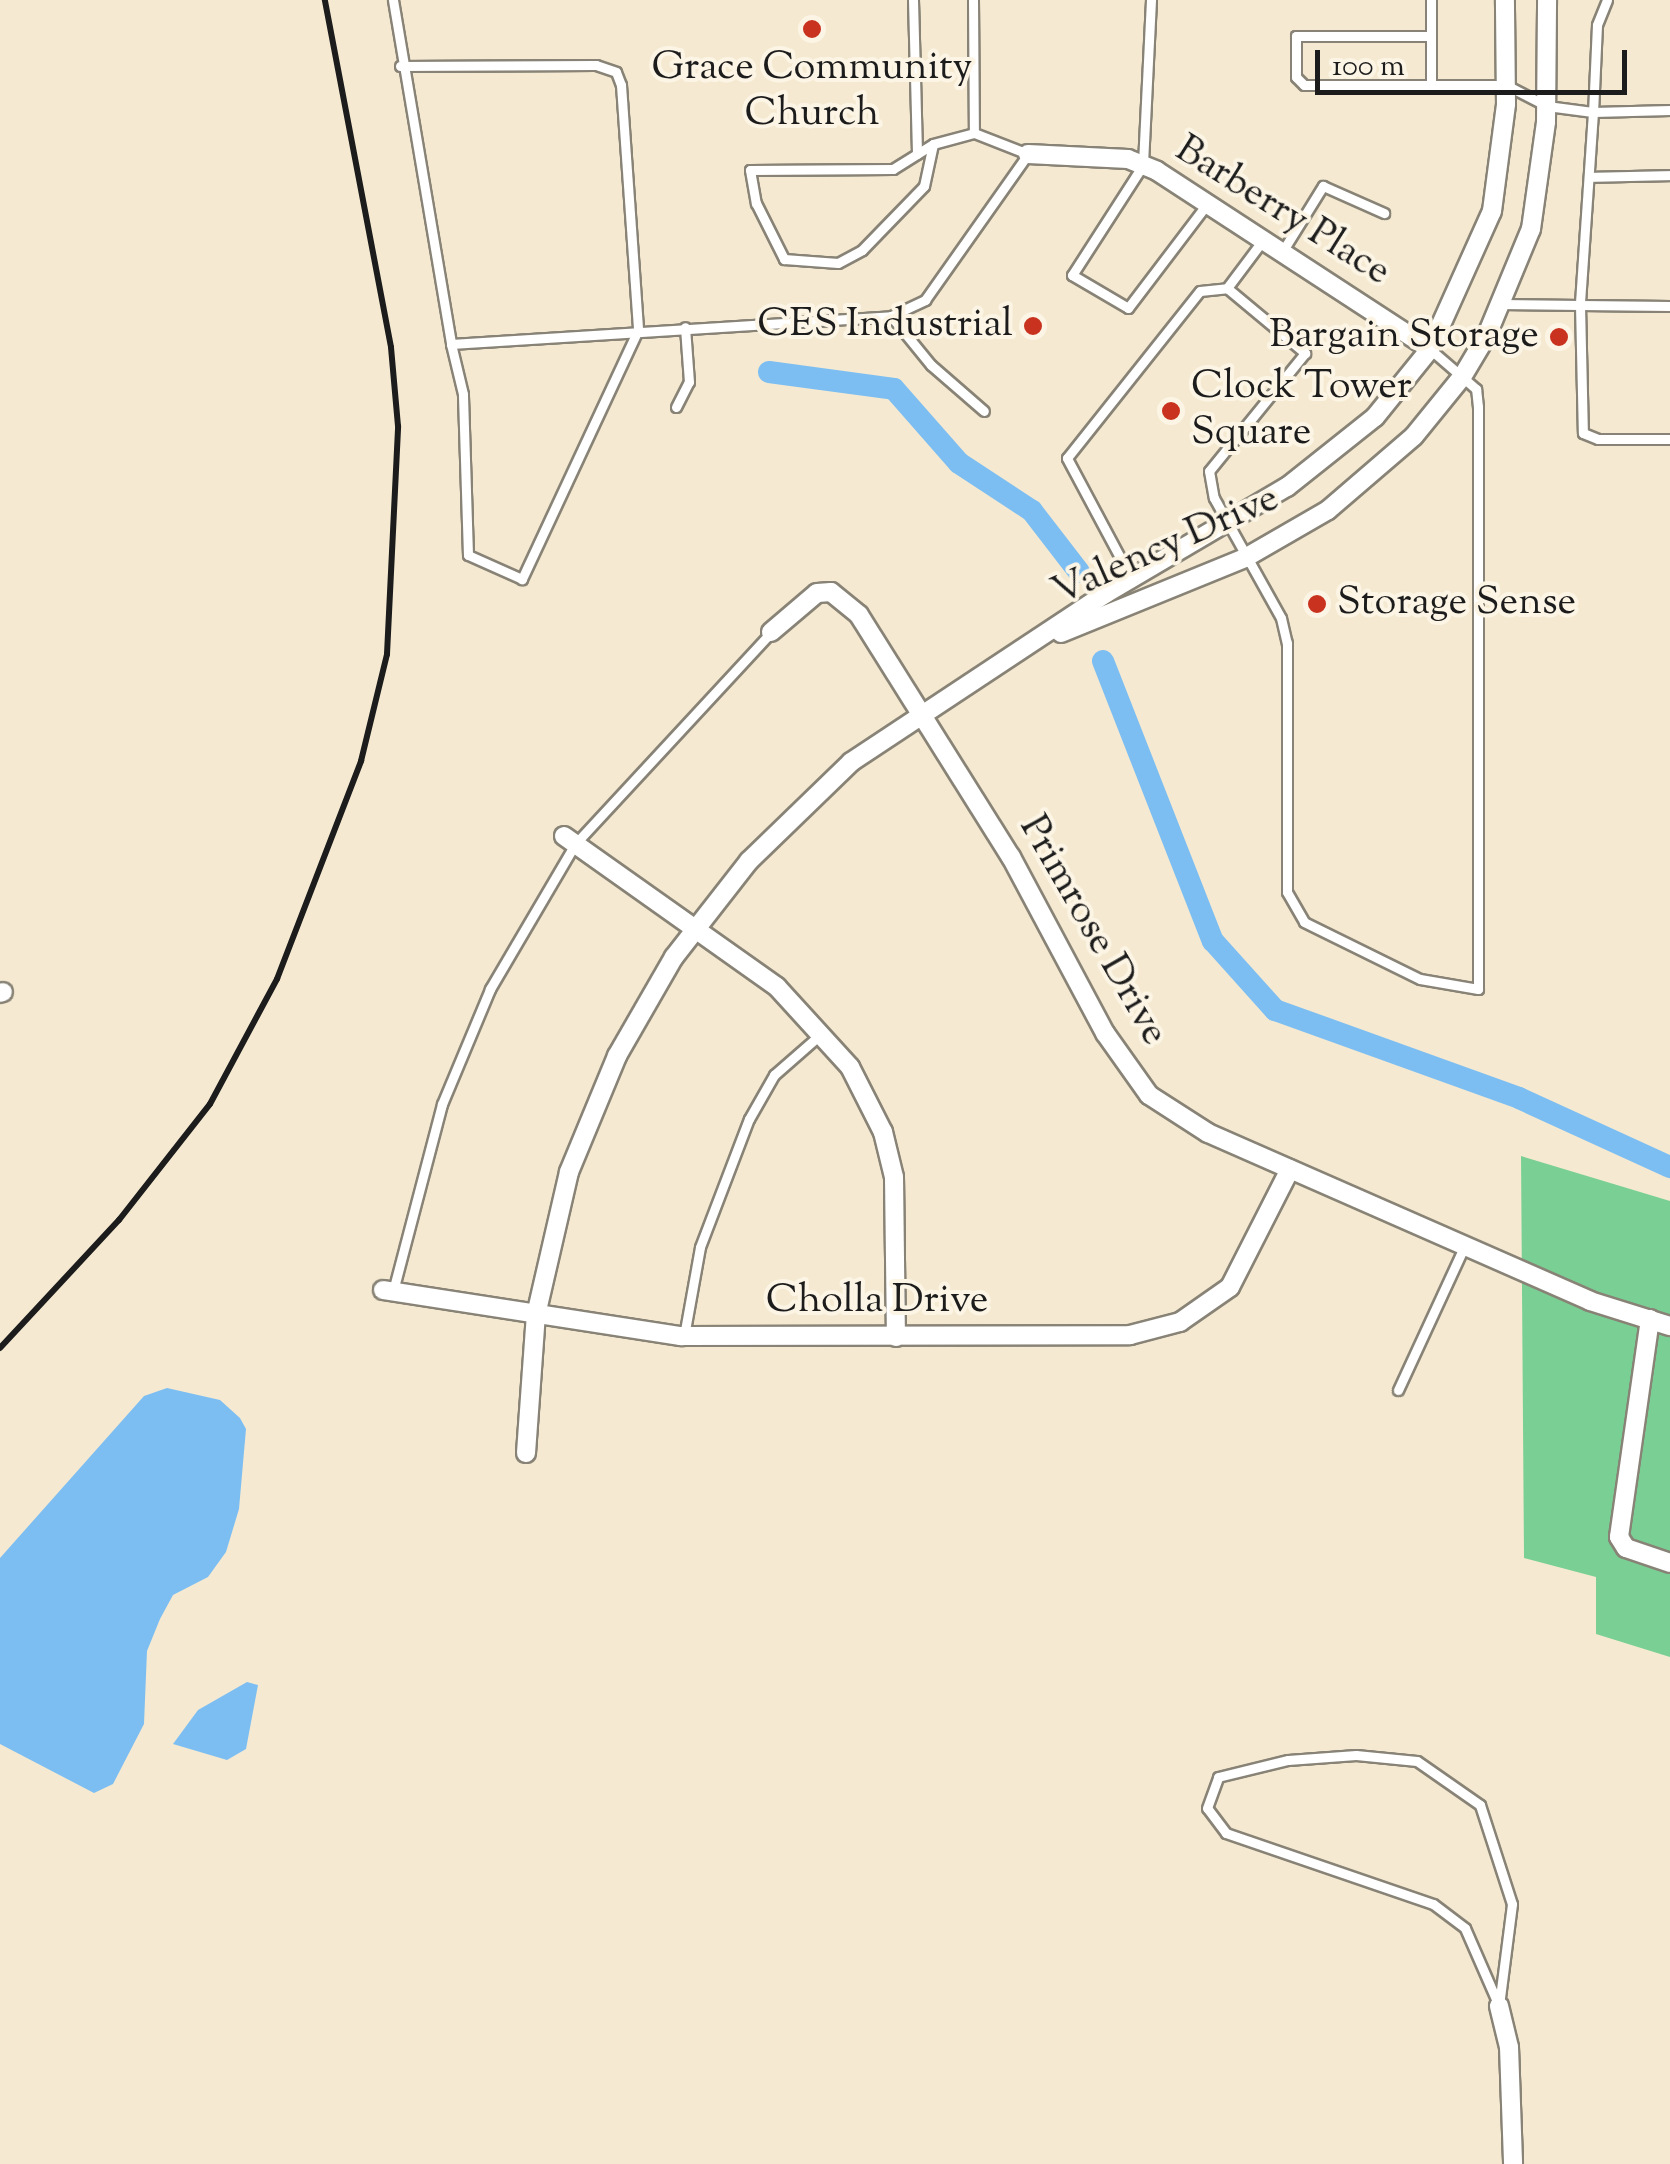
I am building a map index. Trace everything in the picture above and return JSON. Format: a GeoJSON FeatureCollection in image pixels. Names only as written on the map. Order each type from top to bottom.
{"type":"FeatureCollection","features":[{"type":"Feature","properties":{"kind":"street","name":"Valency Drive"},"geometry":{"type":"LineString","coordinates":[[526,1453],[536,1315],[551,1234],[584,1132],[630,1031],[693,930],[809,798],[921,712],[1046,638],[1131,578],[1350,442],[1430,348],[1492,210],[1506,85],[1505,0]]}},
{"type":"Feature","properties":{"kind":"street","name":"Valency Drive"},"geometry":{"type":"LineString","coordinates":[[1046,638],[1245,558],[1361,485],[1414,436],[1462,377],[1501,304],[1532,229],[1547,106],[1547,0]]}},
{"type":"Feature","properties":{"kind":"street","name":"Barberry Place"},"geometry":{"type":"LineString","coordinates":[[1028,154],[1143,165],[1430,348]]}},
{"type":"Feature","properties":{"kind":"street","name":"Primrose Drive"},"geometry":{"type":"LineString","coordinates":[[771,632],[801,600],[831,592],[860,615],[1034,898],[1124,1064],[1149,1095],[1178,1116],[1590,1302],[1670,1326]]}},
{"type":"Feature","properties":{"kind":"street"},"geometry":{"type":"LineString","coordinates":[[570,840],[777,987],[824,1031],[862,1086],[888,1151],[896,1202],[896,1337]]}},
{"type":"Feature","properties":{"kind":"street","name":"Cholla Drive"},"geometry":{"type":"LineString","coordinates":[[388,1291],[684,1336],[1130,1335],[1180,1322],[1215,1301],[1241,1273],[1290,1168]]}},
{"type":"Feature","properties":{"kind":"street"},"geometry":{"type":"LineString","coordinates":[[1650,1319],[1619,1537],[1626,1548],[1670,1564]]}},
{"type":"Feature","properties":{"kind":"street"},"geometry":{"type":"LineString","coordinates":[[1499,2006],[1508,2047],[1513,2164]]}},
{"type":"Feature","properties":{"kind":"lane"},"geometry":{"type":"LineString","coordinates":[[393,0],[400,66],[463,394],[468,555],[522,578],[638,330],[616,72],[596,64],[400,66]]}},
{"type":"Feature","properties":{"kind":"lane"},"geometry":{"type":"LineString","coordinates":[[914,0],[917,154]]}},
{"type":"Feature","properties":{"kind":"lane"},"geometry":{"type":"LineString","coordinates":[[972,0],[974,132]]}},
{"type":"Feature","properties":{"kind":"lane"},"geometry":{"type":"LineString","coordinates":[[1151,0],[1143,165],[1072,276],[1128,308],[1208,204]]}},
{"type":"Feature","properties":{"kind":"lane"},"geometry":{"type":"LineString","coordinates":[[1431,0],[1431,85]]}},
{"type":"Feature","properties":{"kind":"lane"},"geometry":{"type":"LineString","coordinates":[[1607,0],[1597,25],[1580,304],[1584,432],[1598,439],[1670,439]]}},
{"type":"Feature","properties":{"kind":"lane"},"geometry":{"type":"LineString","coordinates":[[1431,36],[1296,36],[1296,77],[1304,85],[1506,85],[1547,106],[1593,112],[1670,110]]}},
{"type":"Feature","properties":{"kind":"lane"},"geometry":{"type":"LineString","coordinates":[[451,344],[891,316],[925,300],[1028,154],[974,132],[934,144],[892,169],[750,170],[756,203],[784,260],[838,262],[862,250],[924,186],[934,144]]}},
{"type":"Feature","properties":{"kind":"lane"},"geometry":{"type":"LineString","coordinates":[[1589,177],[1670,176]]}},
{"type":"Feature","properties":{"kind":"lane"},"geometry":{"type":"LineString","coordinates":[[1282,252],[1323,186],[1384,213]]}},
{"type":"Feature","properties":{"kind":"lane"},"geometry":{"type":"LineString","coordinates":[[1228,288],[1263,240]]}},
{"type":"Feature","properties":{"kind":"lane"},"geometry":{"type":"LineString","coordinates":[[1131,578],[1067,458],[1200,291],[1228,288],[1305,354],[1209,471],[1226,522],[1281,618],[1287,643],[1287,892],[1304,922],[1420,979],[1478,988],[1478,406],[1476,389],[1430,348]]}},
{"type":"Feature","properties":{"kind":"lane"},"geometry":{"type":"LineString","coordinates":[[1501,304],[1670,306]]}},
{"type":"Feature","properties":{"kind":"lane"},"geometry":{"type":"LineString","coordinates":[[891,316],[930,365],[984,411]]}},
{"type":"Feature","properties":{"kind":"lane"},"geometry":{"type":"LineString","coordinates":[[676,407],[689,382],[684,327]]}},
{"type":"Feature","properties":{"kind":"lane"},"geometry":{"type":"LineString","coordinates":[[388,1291],[452,1079],[490,988],[570,840],[771,632]]}},
{"type":"Feature","properties":{"kind":"lane"},"geometry":{"type":"LineString","coordinates":[[684,1336],[700,1247],[749,1119],[774,1074],[824,1031]]}},
{"type":"Feature","properties":{"kind":"lane"},"geometry":{"type":"LineString","coordinates":[[1398,1390],[1465,1245]]}},
{"type":"Feature","properties":{"kind":"lane"},"geometry":{"type":"LineString","coordinates":[[1356,1755],[1417,1761],[1480,1805],[1512,1904],[1499,2006],[1464,1928],[1396,1887],[1226,1833],[1207,1808],[1218,1777],[1288,1760],[1356,1755]]}},
{"type":"Feature","properties":{"kind":"green space"},"geometry":{"type":"Polygon","coordinates":[[[1521,1156],[1670,1201],[1670,1657],[1596,1634],[1596,1577],[1524,1558],[1521,1156]]]}},
{"type":"Feature","properties":{"kind":"water"},"geometry":{"type":"Polygon","coordinates":[[[167,1388],[220,1400],[240,1418],[246,1429],[239,1509],[226,1552],[208,1577],[173,1595],[160,1619],[147,1651],[144,1724],[113,1784],[94,1793],[0,1744],[0,1558],[144,1396],[167,1388]]]}},
{"type":"Feature","properties":{"kind":"water"},"geometry":{"type":"Polygon","coordinates":[[[247,1682],[258,1685],[246,1749],[227,1760],[173,1744],[198,1710],[247,1682]]]}},
{"type":"Feature","properties":{"kind":"waterway"},"geometry":{"type":"LineString","coordinates":[[769,372],[894,389],[959,463],[1032,511],[1079,572]]}},
{"type":"Feature","properties":{"kind":"waterway"},"geometry":{"type":"LineString","coordinates":[[1103,661],[1213,941],[1275,1010],[1519,1098],[1670,1167]]}},
{"type":"Feature","properties":{"kind":"railway"},"geometry":{"type":"LineString","coordinates":[[0,1348],[119,1220],[210,1104],[277,979],[361,761],[387,654],[398,426],[391,347],[325,0]]}},
{"type":"Feature","properties":{"kind":"place","name":"Grace Community Church"},"geometry":{"type":"Point","coordinates":[812,29]}},
{"type":"Feature","properties":{"kind":"place","name":"CES Industrial"},"geometry":{"type":"Point","coordinates":[1033,326]}},
{"type":"Feature","properties":{"kind":"place","name":"Bargain Storage"},"geometry":{"type":"Point","coordinates":[1559,337]}},
{"type":"Feature","properties":{"kind":"place","name":"Clock Tower Square"},"geometry":{"type":"Point","coordinates":[1171,411]}},
{"type":"Feature","properties":{"kind":"place","name":"Storage Sense"},"geometry":{"type":"Point","coordinates":[1317,604]}}]}
